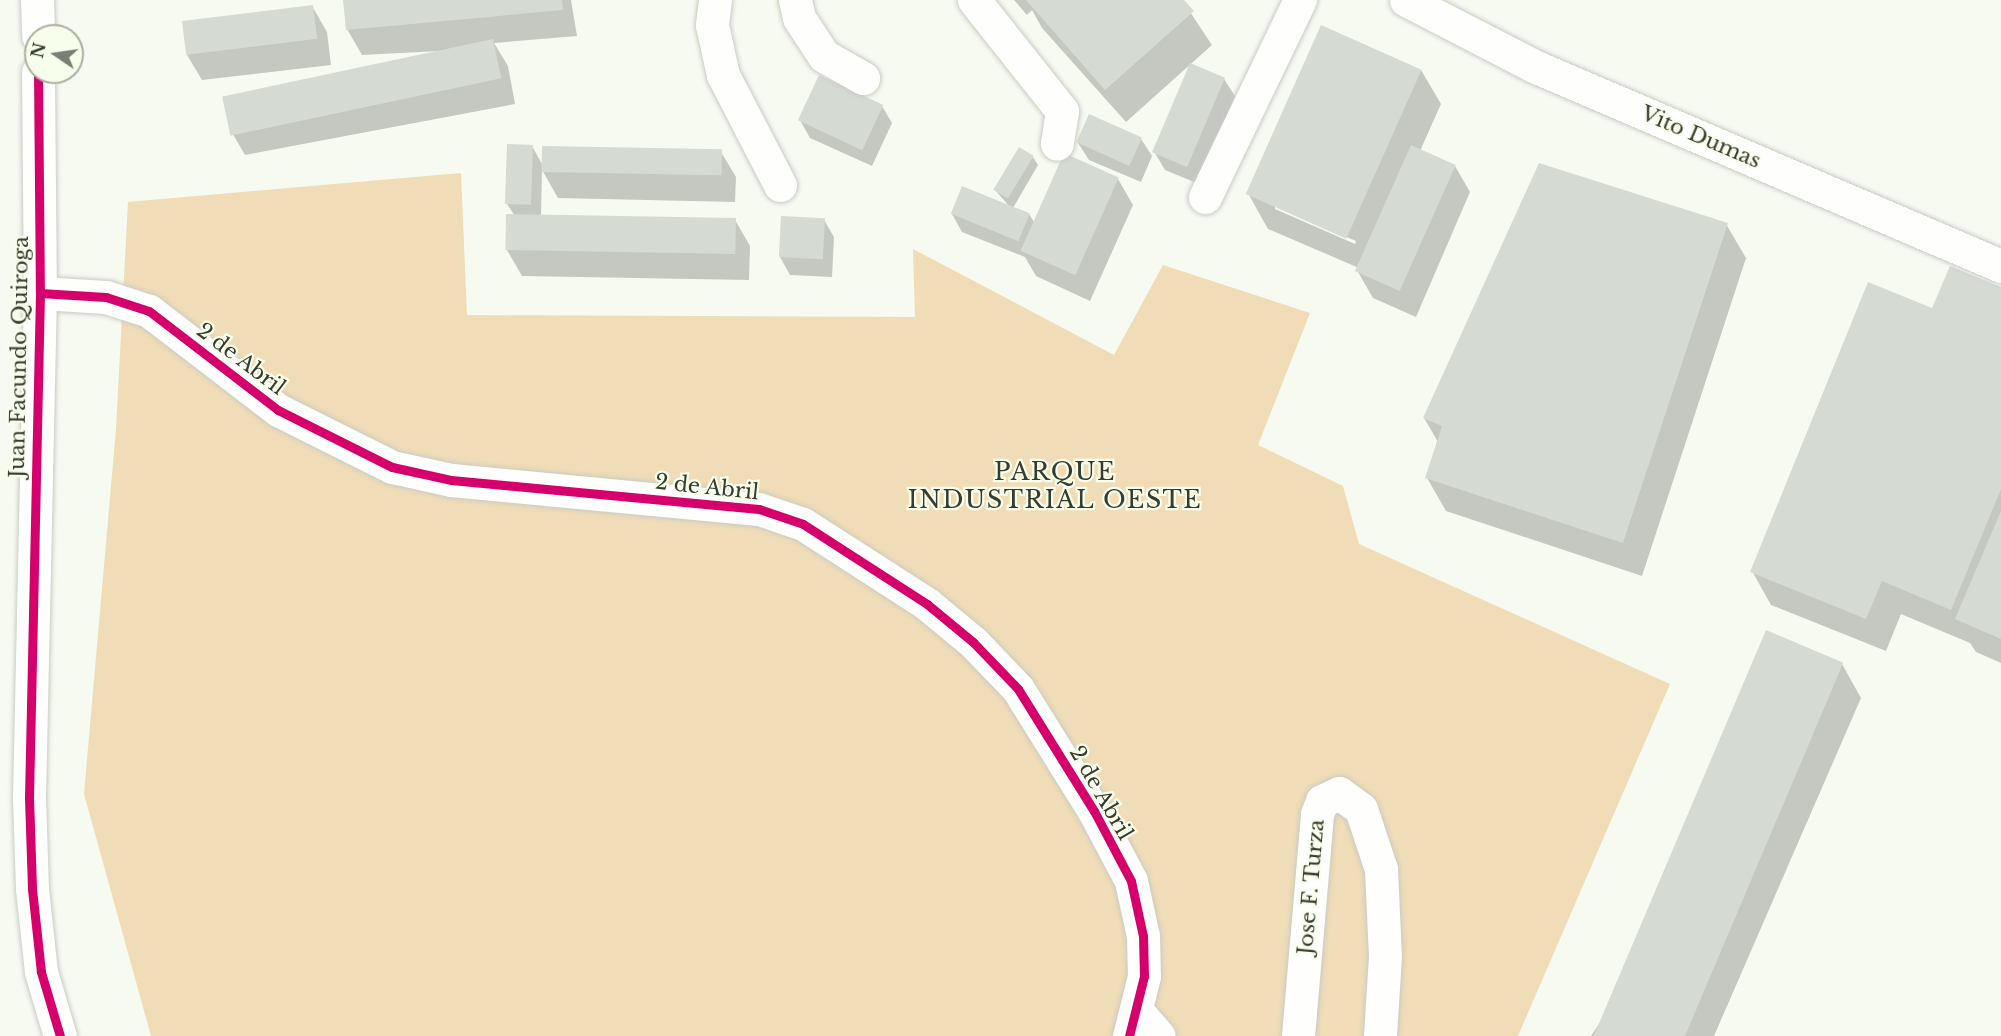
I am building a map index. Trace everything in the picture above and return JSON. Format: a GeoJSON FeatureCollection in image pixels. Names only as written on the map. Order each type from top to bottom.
{"type":"FeatureCollection","features":[{"type":"Feature","properties":{"kind":"street"},"geometry":{"type":"LineString","coordinates":[[37,0],[38,24]]}},
{"type":"Feature","properties":{"kind":"street"},"geometry":{"type":"LineString","coordinates":[[715,0],[712,25],[723,75],[780,184]]}},
{"type":"Feature","properties":{"kind":"street"},"geometry":{"type":"LineString","coordinates":[[795,0],[799,18],[824,57],[863,78]]}},
{"type":"Feature","properties":{"kind":"street"},"geometry":{"type":"LineString","coordinates":[[974,0],[1062,111],[1057,144]]}},
{"type":"Feature","properties":{"kind":"street"},"geometry":{"type":"LineString","coordinates":[[1205,197],[1300,0]]}},
{"type":"Feature","properties":{"kind":"street","name":"Vito Dumas"},"geometry":{"type":"LineString","coordinates":[[1406,0],[1536,67],[2001,266]]}},
{"type":"Feature","properties":{"kind":"street","name":"Juan Facundo Quiroga"},"geometry":{"type":"LineString","coordinates":[[38,84],[40,293],[29,798],[32,889],[41,972],[60,1036]]}},
{"type":"Feature","properties":{"kind":"street","name":"2 de Abril"},"geometry":{"type":"LineString","coordinates":[[40,293],[106,297],[149,311],[278,410],[392,467],[451,480],[759,509],[803,524],[927,604],[973,642],[1018,689],[1094,811],[1131,881],[1143,936],[1144,976],[1133,1024]]}},
{"type":"Feature","properties":{"kind":"street","name":"Jose F. Turza"},"geometry":{"type":"LineString","coordinates":[[1298,1036],[1317,814],[1322,801],[1339,793],[1361,809],[1381,869],[1386,956],[1380,1036]]}},
{"type":"Feature","properties":{"kind":"street"},"geometry":{"type":"LineString","coordinates":[[1133,1024],[1159,1036]]}},
{"type":"Feature","properties":{"kind":"shaded area"},"geometry":{"type":"Polygon","coordinates":[[[461,173],[467,315],[915,317],[913,249],[1114,355],[1163,265],[1310,313],[1258,445],[1343,486],[1359,544],[1670,684],[1518,1036],[151,1036],[84,794],[116,429],[128,202],[461,173]]]}},
{"type":"Feature","properties":{"kind":"building"},"geometry":{"type":"Polygon","coordinates":[[[343,0],[562,0],[563,10],[346,30],[343,0]]]}},
{"type":"Feature","properties":{"kind":"building"},"geometry":{"type":"Polygon","coordinates":[[[1026,0],[1184,0],[1194,11],[1105,90],[1026,0]]]}},
{"type":"Feature","properties":{"kind":"building"},"geometry":{"type":"Polygon","coordinates":[[[313,5],[317,39],[186,55],[182,21],[313,5]]]}},
{"type":"Feature","properties":{"kind":"building"},"geometry":{"type":"Polygon","coordinates":[[[1321,25],[1421,70],[1346,239],[1246,194],[1321,25]]]}},
{"type":"Feature","properties":{"kind":"building"},"geometry":{"type":"Polygon","coordinates":[[[493,39],[501,78],[230,136],[222,97],[493,39]]]}},
{"type":"Feature","properties":{"kind":"building"},"geometry":{"type":"Polygon","coordinates":[[[1190,63],[1225,78],[1187,167],[1152,152],[1190,63]]]}},
{"type":"Feature","properties":{"kind":"building"},"geometry":{"type":"Polygon","coordinates":[[[819,75],[883,105],[862,150],[798,120],[819,75]]]}},
{"type":"Feature","properties":{"kind":"building"},"geometry":{"type":"Polygon","coordinates":[[[1089,114],[1142,138],[1129,166],[1076,142],[1089,114]]]}},
{"type":"Feature","properties":{"kind":"building"},"geometry":{"type":"Polygon","coordinates":[[[507,144],[533,145],[531,205],[505,204],[507,144]]]}},
{"type":"Feature","properties":{"kind":"building"},"geometry":{"type":"Polygon","coordinates":[[[1411,145],[1456,165],[1400,291],[1355,271],[1411,145]]]}},
{"type":"Feature","properties":{"kind":"building"},"geometry":{"type":"Polygon","coordinates":[[[542,146],[722,149],[722,175],[542,172],[542,146]]]}},
{"type":"Feature","properties":{"kind":"building"},"geometry":{"type":"Polygon","coordinates":[[[1019,147],[1034,156],[1008,199],[993,190],[1019,147]]]}},
{"type":"Feature","properties":{"kind":"building"},"geometry":{"type":"Polygon","coordinates":[[[1064,153],[1119,177],[1075,275],[1020,251],[1064,153]]]}},
{"type":"Feature","properties":{"kind":"building"},"geometry":{"type":"Polygon","coordinates":[[[1539,163],[1728,223],[1623,543],[1425,478],[1442,426],[1423,418],[1539,163]]]}},
{"type":"Feature","properties":{"kind":"building"},"geometry":{"type":"Polygon","coordinates":[[[962,186],[1030,213],[1018,241],[951,214],[962,186]]]}},
{"type":"Feature","properties":{"kind":"building"},"geometry":{"type":"Polygon","coordinates":[[[506,214],[736,218],[735,254],[505,250],[506,214]]]}},
{"type":"Feature","properties":{"kind":"building"},"geometry":{"type":"Polygon","coordinates":[[[781,216],[825,218],[823,259],[779,257],[781,216]]]}},
{"type":"Feature","properties":{"kind":"building"},"geometry":{"type":"Polygon","coordinates":[[[1950,266],[2001,287],[2001,489],[1951,610],[1882,581],[1866,619],[1750,572],[1868,282],[1932,308],[1950,266]]]}},
{"type":"Feature","properties":{"kind":"building"},"geometry":{"type":"Polygon","coordinates":[[[2001,511],[2001,639],[1955,619],[2001,511]]]}},
{"type":"Feature","properties":{"kind":"building"},"geometry":{"type":"Polygon","coordinates":[[[1766,630],[1843,663],[1685,1036],[1594,1036],[1766,630]]]}},
{"type":"Feature","properties":{"kind":"cycle path"},"geometry":{"type":"LineString","coordinates":[[38,84],[40,293],[29,798],[32,889],[41,972],[60,1036]]}},
{"type":"Feature","properties":{"kind":"cycle path"},"geometry":{"type":"LineString","coordinates":[[40,293],[106,297],[149,311],[278,410],[392,467],[451,480],[759,509],[803,524],[927,604],[973,642],[1018,689],[1094,811],[1131,881],[1143,936],[1144,976],[1129,1036]]}},
{"type":"Feature","properties":{"kind":"district","name":"PARQUE INDUSTRIAL OESTE"},"geometry":{"type":"Point","coordinates":[1055,486]}}]}
